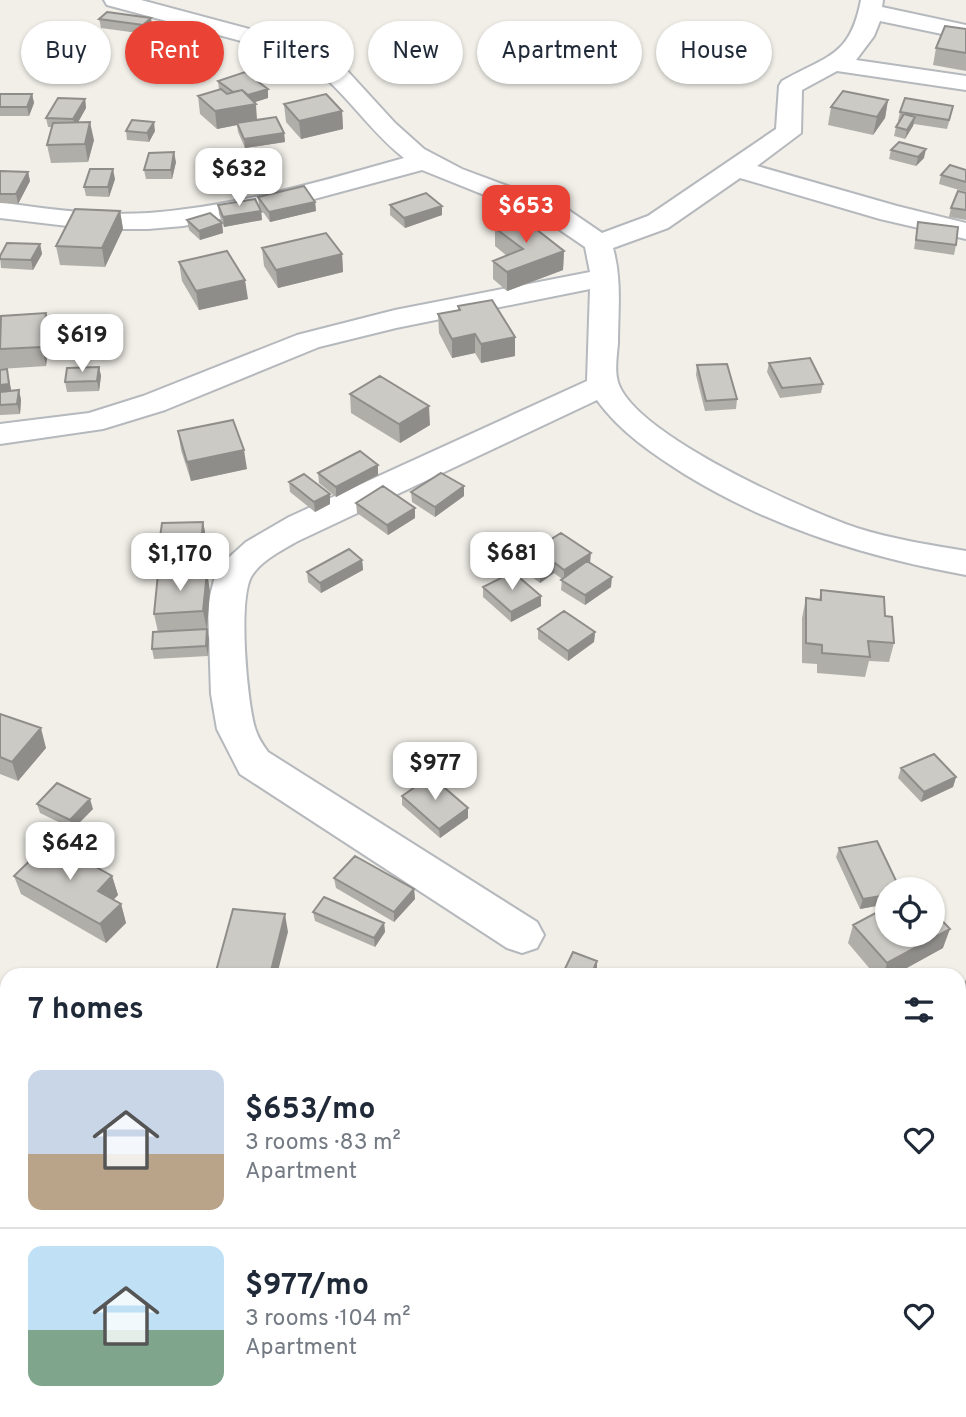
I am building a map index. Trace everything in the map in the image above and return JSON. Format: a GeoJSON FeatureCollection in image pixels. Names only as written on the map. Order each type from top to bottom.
{"type":"FeatureCollection","features":[{"type":"Feature","properties":{"kind":"street"},"geometry":{"type":"LineString","coordinates":[[115,0],[301,50],[324,60],[361,97],[397,141],[424,161],[556,214],[598,244],[605,278],[602,386],[625,416],[672,452],[752,497],[845,536],[966,563]]}},
{"type":"Feature","properties":{"kind":"street"},"geometry":{"type":"LineString","coordinates":[[598,244],[658,222],[788,133],[793,122],[787,97],[790,86],[836,64],[855,50],[864,36],[872,6],[966,32]]}},
{"type":"Feature","properties":{"kind":"street"},"geometry":{"type":"LineString","coordinates":[[836,64],[966,83]]}},
{"type":"Feature","properties":{"kind":"street"},"geometry":{"type":"LineString","coordinates":[[0,210],[94,222],[149,221],[221,211],[302,195],[424,161]]}},
{"type":"Feature","properties":{"kind":"street"},"geometry":{"type":"LineString","coordinates":[[737,169],[890,213],[966,231]]}},
{"type":"Feature","properties":{"kind":"street"},"geometry":{"type":"LineString","coordinates":[[0,433],[104,418],[154,403],[309,341],[396,319],[605,278]]}},
{"type":"Feature","properties":{"kind":"street"},"geometry":{"type":"LineString","coordinates":[[522,935],[254,763],[235,732],[231,706],[226,598],[238,569],[256,552],[298,527],[446,455],[602,386]]}},
{"type":"Feature","properties":{"kind":"building"},"geometry":{"type":"Polygon","coordinates":[[[107,12],[151,18],[148,21],[125,23],[99,19],[107,12]]]}},
{"type":"Feature","properties":{"kind":"building"},"geometry":{"type":"Polygon","coordinates":[[[945,26],[966,29],[966,53],[936,48],[945,26]]]}},
{"type":"Feature","properties":{"kind":"building"},"geometry":{"type":"Polygon","coordinates":[[[238,74],[238,84],[261,84],[268,89],[248,95],[242,90],[233,92],[222,84],[224,79],[238,74]]]}},
{"type":"Feature","properties":{"kind":"building"},"geometry":{"type":"Polygon","coordinates":[[[221,89],[227,94],[242,90],[256,104],[215,111],[198,96],[221,89]]]}},
{"type":"Feature","properties":{"kind":"building"},"geometry":{"type":"Polygon","coordinates":[[[843,91],[888,100],[877,117],[831,107],[843,91]]]}},
{"type":"Feature","properties":{"kind":"building"},"geometry":{"type":"Polygon","coordinates":[[[0,94],[32,94],[27,107],[0,107],[0,94]]]}},
{"type":"Feature","properties":{"kind":"building"},"geometry":{"type":"Polygon","coordinates":[[[326,94],[342,111],[299,121],[284,104],[326,94]]]}},
{"type":"Feature","properties":{"kind":"building"},"geometry":{"type":"Polygon","coordinates":[[[58,98],[85,99],[73,119],[46,118],[58,98]]]}},
{"type":"Feature","properties":{"kind":"building"},"geometry":{"type":"Polygon","coordinates":[[[905,98],[953,106],[949,120],[900,112],[905,98]]]}},
{"type":"Feature","properties":{"kind":"building"},"geometry":{"type":"Polygon","coordinates":[[[904,114],[915,117],[907,130],[896,127],[904,114]]]}},
{"type":"Feature","properties":{"kind":"building"},"geometry":{"type":"Polygon","coordinates":[[[276,117],[284,133],[244,139],[237,123],[276,117]]]}},
{"type":"Feature","properties":{"kind":"building"},"geometry":{"type":"Polygon","coordinates":[[[132,120],[154,122],[147,133],[126,131],[132,120]]]}},
{"type":"Feature","properties":{"kind":"building"},"geometry":{"type":"Polygon","coordinates":[[[90,122],[85,144],[47,145],[53,123],[90,122]]]}},
{"type":"Feature","properties":{"kind":"building"},"geometry":{"type":"Polygon","coordinates":[[[899,142],[926,149],[918,157],[891,150],[899,142]]]}},
{"type":"Feature","properties":{"kind":"building"},"geometry":{"type":"Polygon","coordinates":[[[174,152],[171,170],[144,170],[149,153],[174,152]]]}},
{"type":"Feature","properties":{"kind":"building"},"geometry":{"type":"Polygon","coordinates":[[[950,165],[966,170],[966,182],[941,175],[950,165]]]}},
{"type":"Feature","properties":{"kind":"building"},"geometry":{"type":"Polygon","coordinates":[[[90,169],[113,169],[108,187],[84,187],[90,169]]]}},
{"type":"Feature","properties":{"kind":"building"},"geometry":{"type":"Polygon","coordinates":[[[0,171],[28,172],[16,194],[0,194],[0,171]]]}},
{"type":"Feature","properties":{"kind":"building"},"geometry":{"type":"Polygon","coordinates":[[[304,186],[315,202],[269,212],[258,197],[304,186]]]}},
{"type":"Feature","properties":{"kind":"building"},"geometry":{"type":"Polygon","coordinates":[[[958,191],[966,193],[966,210],[951,208],[958,191]]]}},
{"type":"Feature","properties":{"kind":"building"},"geometry":{"type":"Polygon","coordinates":[[[426,193],[442,206],[404,218],[390,205],[426,193]]]}},
{"type":"Feature","properties":{"kind":"building"},"geometry":{"type":"Polygon","coordinates":[[[255,199],[261,211],[223,217],[218,205],[255,199]]]}},
{"type":"Feature","properties":{"kind":"building"},"geometry":{"type":"Polygon","coordinates":[[[75,209],[120,211],[102,248],[56,246],[75,209]]]}},
{"type":"Feature","properties":{"kind":"building"},"geometry":{"type":"Polygon","coordinates":[[[210,213],[222,223],[199,231],[187,220],[210,213]]]}},
{"type":"Feature","properties":{"kind":"building"},"geometry":{"type":"Polygon","coordinates":[[[522,218],[564,251],[507,272],[493,261],[523,249],[495,228],[522,218]]]}},
{"type":"Feature","properties":{"kind":"building"},"geometry":{"type":"Polygon","coordinates":[[[918,222],[958,227],[956,245],[916,240],[918,222]]]}},
{"type":"Feature","properties":{"kind":"building"},"geometry":{"type":"Polygon","coordinates":[[[326,233],[342,254],[276,270],[262,248],[326,233]]]}},
{"type":"Feature","properties":{"kind":"building"},"geometry":{"type":"Polygon","coordinates":[[[7,243],[40,244],[31,260],[0,259],[7,243]]]}},
{"type":"Feature","properties":{"kind":"building"},"geometry":{"type":"Polygon","coordinates":[[[227,251],[245,280],[196,291],[179,262],[227,251]]]}},
{"type":"Feature","properties":{"kind":"building"},"geometry":{"type":"Polygon","coordinates":[[[492,300],[515,337],[481,344],[475,334],[452,339],[438,314],[460,310],[458,306],[492,300]]]}},
{"type":"Feature","properties":{"kind":"building"},"geometry":{"type":"Polygon","coordinates":[[[46,313],[42,347],[0,349],[1,316],[46,313]]]}},
{"type":"Feature","properties":{"kind":"building"},"geometry":{"type":"Polygon","coordinates":[[[810,358],[823,384],[782,388],[769,363],[810,358]]]}},
{"type":"Feature","properties":{"kind":"building"},"geometry":{"type":"Polygon","coordinates":[[[727,364],[737,399],[706,401],[697,365],[727,364]]]}},
{"type":"Feature","properties":{"kind":"building"},"geometry":{"type":"Polygon","coordinates":[[[99,367],[97,381],[65,382],[67,368],[99,367]]]}},
{"type":"Feature","properties":{"kind":"building"},"geometry":{"type":"Polygon","coordinates":[[[7,369],[9,384],[0,385],[0,370],[7,369]]]}},
{"type":"Feature","properties":{"kind":"building"},"geometry":{"type":"Polygon","coordinates":[[[380,376],[429,406],[399,424],[350,394],[380,376]]]}},
{"type":"Feature","properties":{"kind":"building"},"geometry":{"type":"Polygon","coordinates":[[[19,390],[17,404],[0,405],[0,392],[19,390]]]}},
{"type":"Feature","properties":{"kind":"building"},"geometry":{"type":"Polygon","coordinates":[[[233,420],[244,450],[187,462],[178,431],[233,420]]]}},
{"type":"Feature","properties":{"kind":"building"},"geometry":{"type":"Polygon","coordinates":[[[360,451],[378,465],[336,487],[318,473],[360,451]]]}},
{"type":"Feature","properties":{"kind":"building"},"geometry":{"type":"Polygon","coordinates":[[[441,473],[464,486],[435,507],[411,492],[441,473]]]}},
{"type":"Feature","properties":{"kind":"building"},"geometry":{"type":"Polygon","coordinates":[[[304,474],[330,494],[314,502],[289,482],[304,474]]]}},
{"type":"Feature","properties":{"kind":"building"},"geometry":{"type":"Polygon","coordinates":[[[383,486],[415,508],[387,525],[356,503],[383,486]]]}},
{"type":"Feature","properties":{"kind":"building"},"geometry":{"type":"Polygon","coordinates":[[[203,522],[201,543],[159,545],[162,523],[203,522]]]}},
{"type":"Feature","properties":{"kind":"building"},"geometry":{"type":"Polygon","coordinates":[[[561,533],[591,553],[564,570],[555,563],[540,573],[521,558],[561,533]]]}},
{"type":"Feature","properties":{"kind":"building"},"geometry":{"type":"Polygon","coordinates":[[[349,549],[362,560],[320,583],[307,572],[349,549]]]}},
{"type":"Feature","properties":{"kind":"building"},"geometry":{"type":"Polygon","coordinates":[[[587,561],[612,577],[585,595],[561,580],[587,561]]]}},
{"type":"Feature","properties":{"kind":"building"},"geometry":{"type":"Polygon","coordinates":[[[207,572],[203,611],[154,614],[158,574],[207,572]]]}},
{"type":"Feature","properties":{"kind":"building"},"geometry":{"type":"Polygon","coordinates":[[[513,572],[541,596],[511,612],[483,587],[513,572]]]}},
{"type":"Feature","properties":{"kind":"building"},"geometry":{"type":"Polygon","coordinates":[[[821,590],[884,597],[885,616],[892,617],[894,643],[868,641],[870,657],[822,653],[822,645],[806,643],[806,598],[821,600],[821,590]]]}},
{"type":"Feature","properties":{"kind":"building"},"geometry":{"type":"Polygon","coordinates":[[[564,611],[595,632],[568,651],[538,629],[564,611]]]}},
{"type":"Feature","properties":{"kind":"building"},"geometry":{"type":"Polygon","coordinates":[[[207,629],[206,646],[152,649],[153,632],[207,629]]]}},
{"type":"Feature","properties":{"kind":"building"},"geometry":{"type":"Polygon","coordinates":[[[0,714],[41,728],[12,762],[0,757],[0,714]]]}},
{"type":"Feature","properties":{"kind":"building"},"geometry":{"type":"Polygon","coordinates":[[[934,754],[956,777],[924,792],[901,768],[934,754]]]}},
{"type":"Feature","properties":{"kind":"building"},"geometry":{"type":"Polygon","coordinates":[[[431,776],[468,808],[439,829],[402,796],[431,776]]]}},
{"type":"Feature","properties":{"kind":"building"},"geometry":{"type":"Polygon","coordinates":[[[57,783],[90,799],[70,820],[37,804],[57,783]]]}},
{"type":"Feature","properties":{"kind":"building"},"geometry":{"type":"Polygon","coordinates":[[[50,841],[112,876],[98,891],[121,904],[100,924],[14,876],[50,841]]]}},
{"type":"Feature","properties":{"kind":"building"},"geometry":{"type":"Polygon","coordinates":[[[877,841],[894,877],[875,877],[875,897],[863,899],[839,848],[877,841]]]}},
{"type":"Feature","properties":{"kind":"building"},"geometry":{"type":"Polygon","coordinates":[[[355,856],[414,889],[394,912],[334,878],[355,856]]]}},
{"type":"Feature","properties":{"kind":"building"},"geometry":{"type":"Polygon","coordinates":[[[324,897],[384,923],[374,938],[313,912],[324,897]]]}},
{"type":"Feature","properties":{"kind":"building"},"geometry":{"type":"Polygon","coordinates":[[[233,909],[285,914],[272,968],[217,968],[233,909]]]}},
{"type":"Feature","properties":{"kind":"building"},"geometry":{"type":"Polygon","coordinates":[[[875,913],[875,947],[917,947],[887,963],[853,925],[875,913]]]}},
{"type":"Feature","properties":{"kind":"building"},"geometry":{"type":"Polygon","coordinates":[[[573,952],[597,961],[594,968],[565,968],[573,952]]]}}]}
